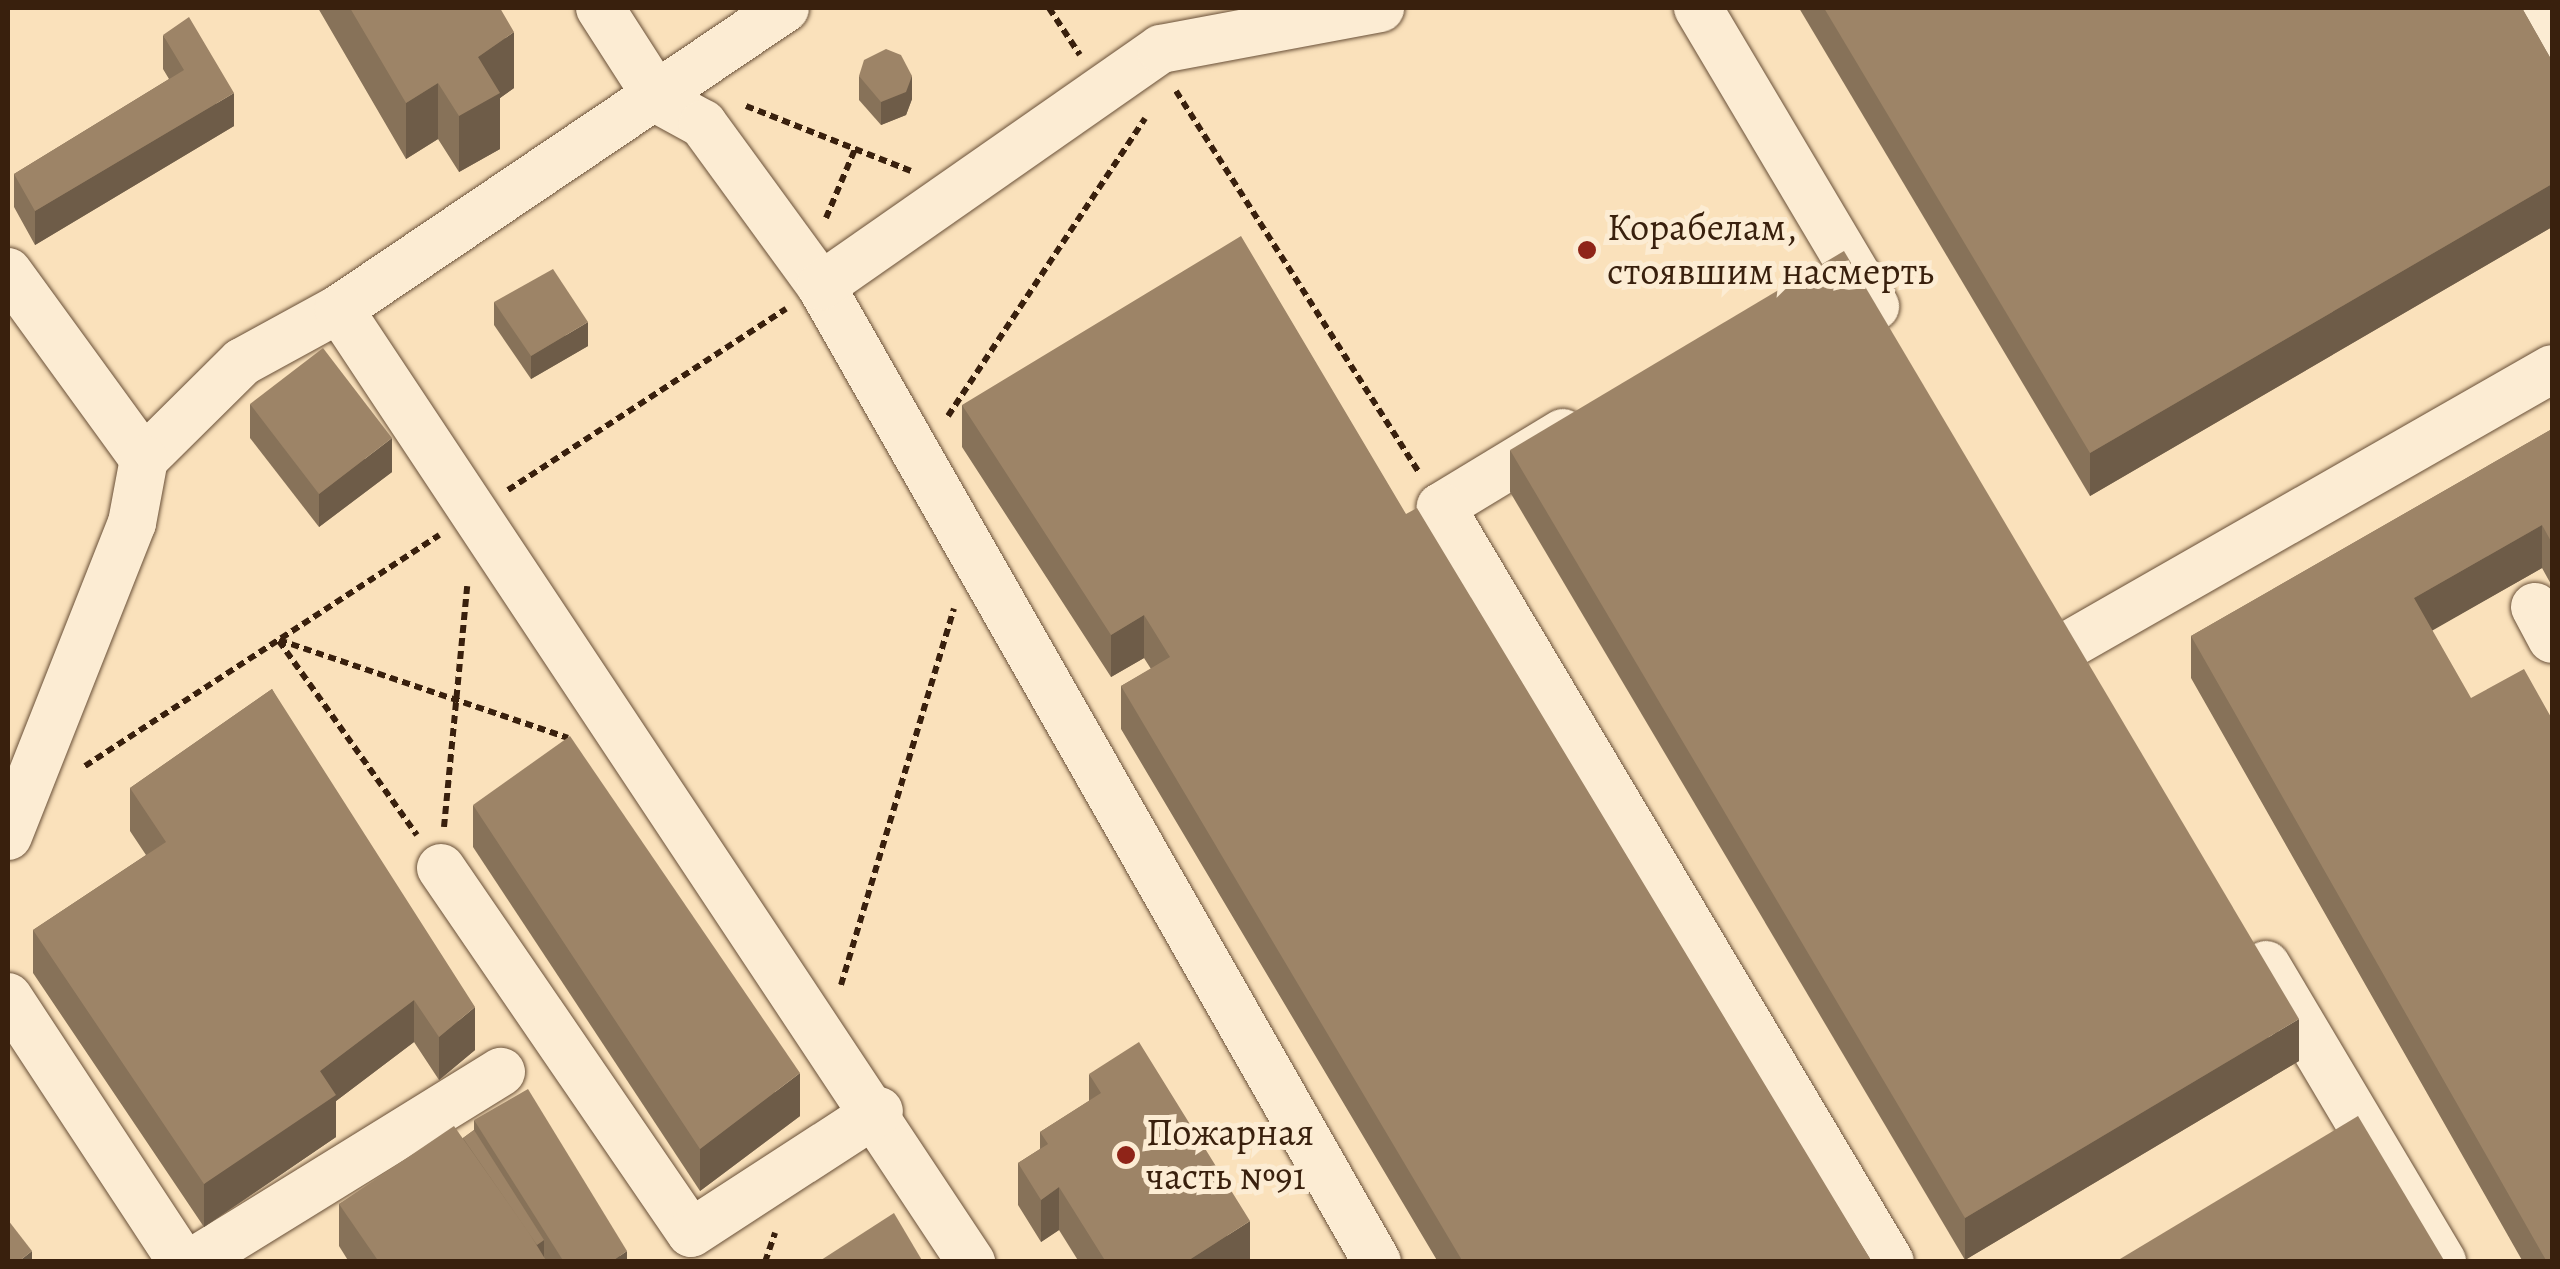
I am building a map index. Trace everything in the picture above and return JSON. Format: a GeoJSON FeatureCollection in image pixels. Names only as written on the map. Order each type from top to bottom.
{"type":"FeatureCollection","features":[{"type":"Feature","properties":{"kind":"lane"},"geometry":{"type":"LineString","coordinates":[[600,8],[703,124],[814,276],[1377,1262]]}},
{"type":"Feature","properties":{"kind":"lane"},"geometry":{"type":"LineString","coordinates":[[19,804],[132,523],[144,460],[242,362],[339,309],[671,91],[785,8]]}},
{"type":"Feature","properties":{"kind":"lane"},"geometry":{"type":"LineString","coordinates":[[814,276],[959,190],[1160,49],[1380,8]]}},
{"type":"Feature","properties":{"kind":"lane"},"geometry":{"type":"LineString","coordinates":[[1698,8],[1831,271],[1897,344]]}},
{"type":"Feature","properties":{"kind":"lane"},"geometry":{"type":"LineString","coordinates":[[2534,8],[2552,39]]}},
{"type":"Feature","properties":{"kind":"lane"},"geometry":{"type":"LineString","coordinates":[[8,272],[144,460]]}},
{"type":"Feature","properties":{"kind":"lane"},"geometry":{"type":"LineString","coordinates":[[339,309],[879,1110],[971,1262]]}},
{"type":"Feature","properties":{"kind":"lane"},"geometry":{"type":"LineString","coordinates":[[2075,643],[2552,369]]}},
{"type":"Feature","properties":{"kind":"lane"},"geometry":{"type":"LineString","coordinates":[[1610,404],[1441,508],[1890,1262]]}},
{"type":"Feature","properties":{"kind":"lane"},"geometry":{"type":"LineString","coordinates":[[440,868],[691,1233],[879,1110]]}},
{"type":"Feature","properties":{"kind":"lane"},"geometry":{"type":"LineString","coordinates":[[2237,917],[2342,1133],[2442,1262]]}},
{"type":"Feature","properties":{"kind":"lane"},"geometry":{"type":"LineString","coordinates":[[8,997],[182,1262]]}},
{"type":"Feature","properties":{"kind":"lane"},"geometry":{"type":"LineString","coordinates":[[192,1262],[501,1072]]}},
{"type":"Feature","properties":{"kind":"path"},"geometry":{"type":"LineString","coordinates":[[1159,97],[1170,81],[1441,508]]}},
{"type":"Feature","properties":{"kind":"path"},"geometry":{"type":"LineString","coordinates":[[671,91],[854,149],[959,190]]}},
{"type":"Feature","properties":{"kind":"path"},"geometry":{"type":"LineString","coordinates":[[920,459],[1148,114]]}},
{"type":"Feature","properties":{"kind":"path"},"geometry":{"type":"LineString","coordinates":[[19,804],[475,512],[814,276],[854,149]]}},
{"type":"Feature","properties":{"kind":"path"},"geometry":{"type":"LineString","coordinates":[[440,868],[475,512]]}},
{"type":"Feature","properties":{"kind":"path"},"geometry":{"type":"LineString","coordinates":[[827,1033],[971,550]]}},
{"type":"Feature","properties":{"kind":"path"},"geometry":{"type":"LineString","coordinates":[[278,640],[645,764]]}},
{"type":"Feature","properties":{"kind":"path"},"geometry":{"type":"LineString","coordinates":[[278,640],[440,868]]}},
{"type":"Feature","properties":{"kind":"building"},"geometry":{"type":"Polygon","coordinates":[[[350,8],[500,8],[514,32],[478,57],[500,93],[459,116],[438,83],[406,103],[350,8]]]}},
{"type":"Feature","properties":{"kind":"building"},"geometry":{"type":"Polygon","coordinates":[[[1824,8],[2522,8],[2552,61],[2552,184],[2090,453],[1824,8]]]}},
{"type":"Feature","properties":{"kind":"building"},"geometry":{"type":"Polygon","coordinates":[[[189,17],[234,93],[35,211],[14,174],[184,70],[163,35],[189,17]]]}},
{"type":"Feature","properties":{"kind":"building"},"geometry":{"type":"Polygon","coordinates":[[[886,49],[901,55],[912,76],[906,92],[881,102],[859,76],[864,60],[886,49]]]}},
{"type":"Feature","properties":{"kind":"building"},"geometry":{"type":"Polygon","coordinates":[[[1241,236],[1406,514],[1417,508],[1872,1262],[1463,1262],[1121,686],[1170,657],[1144,615],[1111,635],[962,405],[1241,236]]]}},
{"type":"Feature","properties":{"kind":"building"},"geometry":{"type":"Polygon","coordinates":[[[1844,251],[2299,1019],[1965,1218],[1510,450],[1844,251]]]}},
{"type":"Feature","properties":{"kind":"building"},"geometry":{"type":"Polygon","coordinates":[[[553,269],[588,322],[531,356],[494,302],[553,269]]]}},
{"type":"Feature","properties":{"kind":"building"},"geometry":{"type":"Polygon","coordinates":[[[323,348],[392,438],[319,494],[250,404],[323,348]]]}},
{"type":"Feature","properties":{"kind":"building"},"geometry":{"type":"Polygon","coordinates":[[[2552,429],[2552,543],[2542,525],[2414,598],[2471,698],[2524,669],[2552,719],[2552,1262],[2547,1262],[2191,636],[2552,429]]]}},
{"type":"Feature","properties":{"kind":"building"},"geometry":{"type":"Polygon","coordinates":[[[272,689],[475,1007],[439,1037],[414,1000],[320,1071],[336,1095],[204,1184],[33,930],[166,842],[130,788],[272,689]]]}},
{"type":"Feature","properties":{"kind":"building"},"geometry":{"type":"Polygon","coordinates":[[[570,736],[800,1073],[700,1149],[473,805],[570,736]]]}},
{"type":"Feature","properties":{"kind":"building","name":"Пожарная часть №91"},"geometry":{"type":"Polygon","coordinates":[[[1139,1042],[1250,1221],[1186,1262],[1106,1262],[1059,1187],[1041,1200],[1018,1163],[1048,1144],[1040,1132],[1101,1093],[1089,1074],[1139,1042]]]}},
{"type":"Feature","properties":{"kind":"building"},"geometry":{"type":"Polygon","coordinates":[[[528,1089],[627,1251],[611,1262],[564,1262],[474,1120],[528,1089]]]}},
{"type":"Feature","properties":{"kind":"building"},"geometry":{"type":"Polygon","coordinates":[[[2358,1116],[2445,1262],[2115,1262],[2358,1116]]]}},
{"type":"Feature","properties":{"kind":"building"},"geometry":{"type":"Polygon","coordinates":[[[454,1126],[547,1262],[379,1262],[339,1204],[454,1126]]]}},
{"type":"Feature","properties":{"kind":"building"},"geometry":{"type":"Polygon","coordinates":[[[474,1130],[544,1240],[537,1245],[463,1138],[474,1130]]]}},
{"type":"Feature","properties":{"kind":"building"},"geometry":{"type":"Polygon","coordinates":[[[894,1213],[923,1262],[818,1262],[894,1213]]]}},
{"type":"Feature","properties":{"kind":"building"},"geometry":{"type":"Polygon","coordinates":[[[8,1220],[32,1251],[18,1262],[8,1262],[8,1220]]]}},
{"type":"Feature","properties":{"kind":"place","name":"Корабелам, стоявшим насмерть"},"geometry":{"type":"Point","coordinates":[1587,250]}},
{"type":"Feature","properties":{"kind":"place","name":"Пожарная часть №91"},"geometry":{"type":"Point","coordinates":[1126,1155]}}]}
